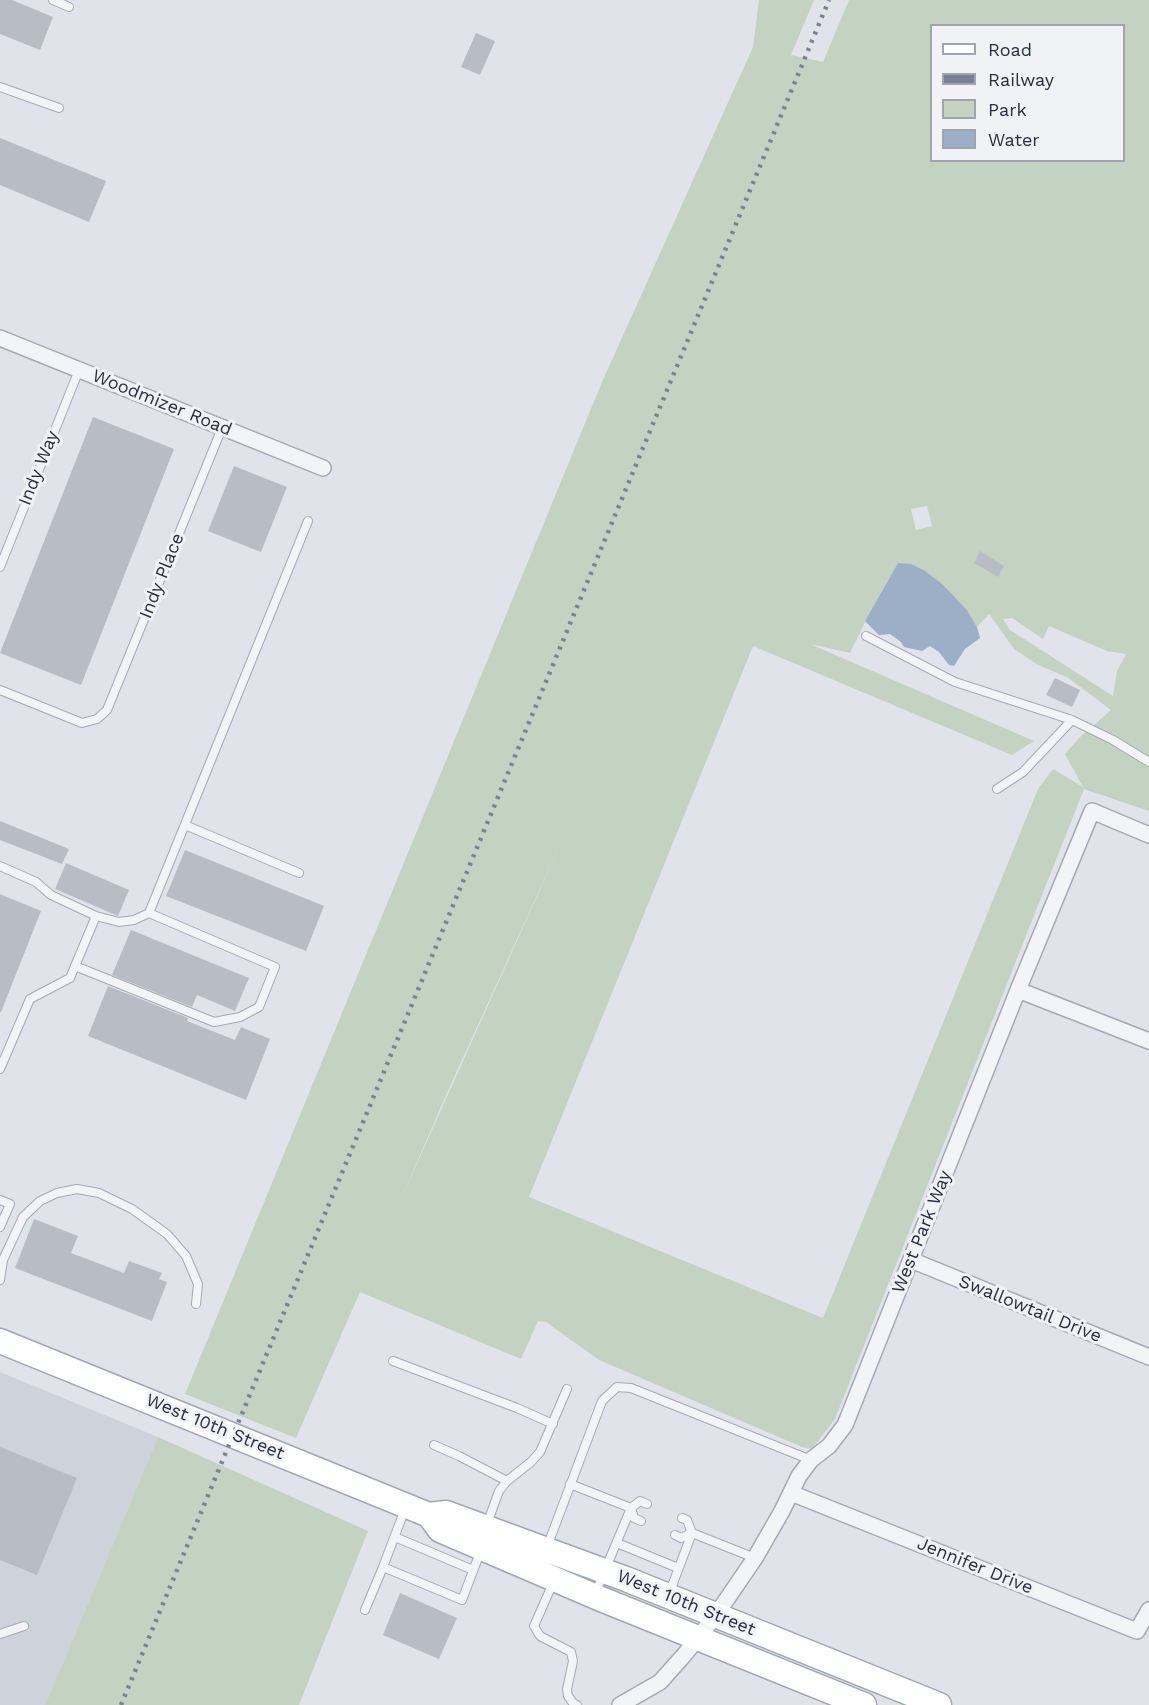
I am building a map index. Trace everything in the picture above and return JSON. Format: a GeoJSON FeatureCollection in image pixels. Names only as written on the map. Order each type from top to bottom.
{"type":"FeatureCollection","features":[{"type":"Feature","properties":{"kind":"main road","name":"West 10th Street"},"geometry":{"type":"LineString","coordinates":[[0,1341],[407,1505],[429,1515],[440,1530],[595,1596],[707,1626],[939,1705]]}},
{"type":"Feature","properties":{"kind":"main road","name":"West 10th Street"},"geometry":{"type":"LineString","coordinates":[[480,1548],[546,1550],[668,1595],[707,1626],[864,1705]]}},
{"type":"Feature","properties":{"kind":"street","name":"Woodmizer Road"},"geometry":{"type":"LineString","coordinates":[[0,338],[323,468]]}},
{"type":"Feature","properties":{"kind":"street","name":"West Park Way"},"geometry":{"type":"LineString","coordinates":[[620,1705],[664,1679],[707,1626],[755,1558],[799,1476],[811,1460],[830,1446],[845,1425],[1018,990],[1092,811],[1149,835]]}},
{"type":"Feature","properties":{"kind":"street"},"geometry":{"type":"LineString","coordinates":[[1018,990],[1149,1041]]}},
{"type":"Feature","properties":{"kind":"street","name":"Swallowtail Drive"},"geometry":{"type":"LineString","coordinates":[[911,1260],[1149,1357]]}},
{"type":"Feature","properties":{"kind":"street","name":"Jennifer Drive"},"geometry":{"type":"LineString","coordinates":[[791,1493],[1137,1630],[1149,1610]]}},
{"type":"Feature","properties":{"kind":"lane"},"geometry":{"type":"LineString","coordinates":[[52,0],[69,7]]}},
{"type":"Feature","properties":{"kind":"lane"},"geometry":{"type":"LineString","coordinates":[[0,87],[59,108]]}},
{"type":"Feature","properties":{"kind":"lane","name":"Indy Way"},"geometry":{"type":"LineString","coordinates":[[0,567],[79,370]]}},
{"type":"Feature","properties":{"kind":"lane","name":"Indy Place"},"geometry":{"type":"LineString","coordinates":[[0,690],[77,722],[97,719],[109,706],[222,428]]}},
{"type":"Feature","properties":{"kind":"lane"},"geometry":{"type":"LineString","coordinates":[[0,866],[36,882],[51,895],[96,916],[119,922],[134,920],[149,913],[308,521]]}},
{"type":"Feature","properties":{"kind":"lane"},"geometry":{"type":"LineString","coordinates":[[866,636],[955,682],[1072,720],[1113,740],[1149,762]]}},
{"type":"Feature","properties":{"kind":"lane"},"geometry":{"type":"LineString","coordinates":[[997,789],[1023,772],[1072,720]]}},
{"type":"Feature","properties":{"kind":"lane"},"geometry":{"type":"LineString","coordinates":[[185,825],[299,873]]}},
{"type":"Feature","properties":{"kind":"lane"},"geometry":{"type":"LineString","coordinates":[[75,966],[214,1022],[240,1017],[259,1007],[275,967],[149,913]]}},
{"type":"Feature","properties":{"kind":"lane"},"geometry":{"type":"LineString","coordinates":[[0,1069],[30,999],[70,978],[96,916]]}},
{"type":"Feature","properties":{"kind":"lane"},"geometry":{"type":"LineString","coordinates":[[0,1280],[3,1260],[23,1217],[40,1201],[57,1193],[78,1190],[99,1193],[132,1209],[167,1234],[186,1256],[198,1284],[196,1304]]}},
{"type":"Feature","properties":{"kind":"lane"},"geometry":{"type":"LineString","coordinates":[[0,1200],[10,1204],[0,1227]]}},
{"type":"Feature","properties":{"kind":"lane"},"geometry":{"type":"LineString","coordinates":[[393,1361],[517,1408],[553,1425]]}},
{"type":"Feature","properties":{"kind":"lane"},"geometry":{"type":"LineString","coordinates":[[546,1550],[602,1401],[617,1387],[632,1388],[811,1460]]}},
{"type":"Feature","properties":{"kind":"lane"},"geometry":{"type":"LineString","coordinates":[[383,1567],[462,1600],[495,1501],[507,1481],[540,1452],[567,1389]]}},
{"type":"Feature","properties":{"kind":"lane"},"geometry":{"type":"LineString","coordinates":[[434,1445],[507,1481]]}},
{"type":"Feature","properties":{"kind":"lane"},"geometry":{"type":"LineString","coordinates":[[570,1484],[631,1508]]}},
{"type":"Feature","properties":{"kind":"lane"},"geometry":{"type":"LineString","coordinates":[[595,1596],[631,1508],[640,1502],[647,1504]]}},
{"type":"Feature","properties":{"kind":"lane"},"geometry":{"type":"LineString","coordinates":[[365,1610],[407,1505]]}},
{"type":"Feature","properties":{"kind":"lane"},"geometry":{"type":"LineString","coordinates":[[631,1508],[634,1518],[641,1521]]}},
{"type":"Feature","properties":{"kind":"lane"},"geometry":{"type":"LineString","coordinates":[[668,1595],[692,1533],[687,1521],[682,1518]]}},
{"type":"Feature","properties":{"kind":"lane"},"geometry":{"type":"LineString","coordinates":[[675,1535],[681,1538],[692,1533],[755,1558]]}},
{"type":"Feature","properties":{"kind":"lane"},"geometry":{"type":"LineString","coordinates":[[395,1537],[451,1565],[480,1548]]}},
{"type":"Feature","properties":{"kind":"lane"},"geometry":{"type":"LineString","coordinates":[[617,1544],[678,1568]]}},
{"type":"Feature","properties":{"kind":"lane"},"geometry":{"type":"LineString","coordinates":[[421,1583],[425,1575]]}},
{"type":"Feature","properties":{"kind":"lane"},"geometry":{"type":"LineString","coordinates":[[555,1579],[534,1626],[540,1636],[571,1652],[573,1661],[567,1689],[568,1696],[577,1705]]}},
{"type":"Feature","properties":{"kind":"lane"},"geometry":{"type":"LineString","coordinates":[[441,1592],[444,1583]]}},
{"type":"Feature","properties":{"kind":"lane"},"geometry":{"type":"LineString","coordinates":[[0,1634],[24,1626]]}},
{"type":"Feature","properties":{"kind":"shaded area"},"geometry":{"type":"Polygon","coordinates":[[[0,1372],[158,1437],[45,1705],[0,1705],[0,1372]]]}},
{"type":"Feature","properties":{"kind":"green space"},"geometry":{"type":"Polygon","coordinates":[[[759,0],[814,0],[791,55],[823,62],[849,0],[1149,0],[1149,811],[1084,789],[835,1419],[812,1449],[802,1447],[599,1360],[546,1322],[538,1321],[521,1359],[360,1292],[296,1438],[185,1394],[602,382],[753,47],[759,0]],[[927,506],[911,509],[916,530],[932,526],[927,506]],[[898,563],[850,653],[810,644],[1034,741],[1012,755],[753,646],[529,1197],[823,1318],[1038,789],[1053,769],[1083,787],[1065,754],[1080,737],[1111,710],[1067,677],[1038,665],[1014,649],[989,614],[977,627],[967,610],[955,598],[898,563]],[[1012,618],[1003,619],[1010,630],[1113,696],[1117,671],[1126,654],[1107,651],[1049,626],[1043,639],[1012,618]],[[569,825],[447,1093],[401,1199],[569,825]]]}},
{"type":"Feature","properties":{"kind":"green space"},"geometry":{"type":"Polygon","coordinates":[[[158,1437],[368,1531],[299,1705],[45,1705],[158,1437]]]}},
{"type":"Feature","properties":{"kind":"water"},"geometry":{"type":"Polygon","coordinates":[[[898,563],[911,564],[942,584],[967,610],[977,627],[980,638],[965,649],[954,666],[949,665],[939,652],[930,646],[922,651],[904,647],[890,634],[879,635],[865,621],[898,563]]]}},
{"type":"Feature","properties":{"kind":"building"},"geometry":{"type":"Polygon","coordinates":[[[0,0],[12,0],[53,17],[40,50],[0,34],[0,0]]]}},
{"type":"Feature","properties":{"kind":"building"},"geometry":{"type":"Polygon","coordinates":[[[476,33],[495,41],[480,75],[461,67],[476,33]]]}},
{"type":"Feature","properties":{"kind":"building"},"geometry":{"type":"Polygon","coordinates":[[[0,138],[106,181],[89,222],[0,185],[0,138]]]}},
{"type":"Feature","properties":{"kind":"building"},"geometry":{"type":"Polygon","coordinates":[[[93,417],[174,449],[81,685],[0,653],[93,417]]]}},
{"type":"Feature","properties":{"kind":"building"},"geometry":{"type":"Polygon","coordinates":[[[234,466],[287,487],[261,552],[208,531],[234,466]]]}},
{"type":"Feature","properties":{"kind":"building"},"geometry":{"type":"Polygon","coordinates":[[[980,551],[1004,566],[998,577],[974,563],[980,551]]]}},
{"type":"Feature","properties":{"kind":"building"},"geometry":{"type":"Polygon","coordinates":[[[1055,678],[1080,690],[1072,707],[1046,695],[1055,678]]]}},
{"type":"Feature","properties":{"kind":"building"},"geometry":{"type":"Polygon","coordinates":[[[0,821],[69,849],[62,864],[0,840],[0,821]]]}},
{"type":"Feature","properties":{"kind":"building"},"geometry":{"type":"Polygon","coordinates":[[[185,850],[324,906],[306,951],[166,896],[185,850]]]}},
{"type":"Feature","properties":{"kind":"building"},"geometry":{"type":"Polygon","coordinates":[[[66,863],[129,890],[118,916],[55,889],[66,863]]]}},
{"type":"Feature","properties":{"kind":"building"},"geometry":{"type":"Polygon","coordinates":[[[0,894],[41,911],[1,1012],[0,1012],[0,894]]]}},
{"type":"Feature","properties":{"kind":"building"},"geometry":{"type":"Polygon","coordinates":[[[131,930],[249,978],[235,1011],[197,995],[192,1007],[112,975],[131,930]]]}},
{"type":"Feature","properties":{"kind":"building"},"geometry":{"type":"Polygon","coordinates":[[[108,986],[188,1018],[187,1021],[235,1040],[241,1027],[270,1039],[246,1100],[88,1036],[108,986]]]}},
{"type":"Feature","properties":{"kind":"building"},"geometry":{"type":"Polygon","coordinates":[[[34,1219],[78,1236],[71,1253],[124,1273],[129,1261],[162,1273],[159,1279],[167,1282],[152,1321],[15,1268],[34,1219]]]}},
{"type":"Feature","properties":{"kind":"building"},"geometry":{"type":"Polygon","coordinates":[[[0,1447],[77,1478],[37,1575],[0,1560],[0,1447]]]}},
{"type":"Feature","properties":{"kind":"building"},"geometry":{"type":"Polygon","coordinates":[[[400,1593],[457,1618],[439,1659],[383,1635],[400,1593]]]}},
{"type":"Feature","properties":{"kind":"railway"},"geometry":{"type":"LineString","coordinates":[[121,1705],[829,0]]}}]}
